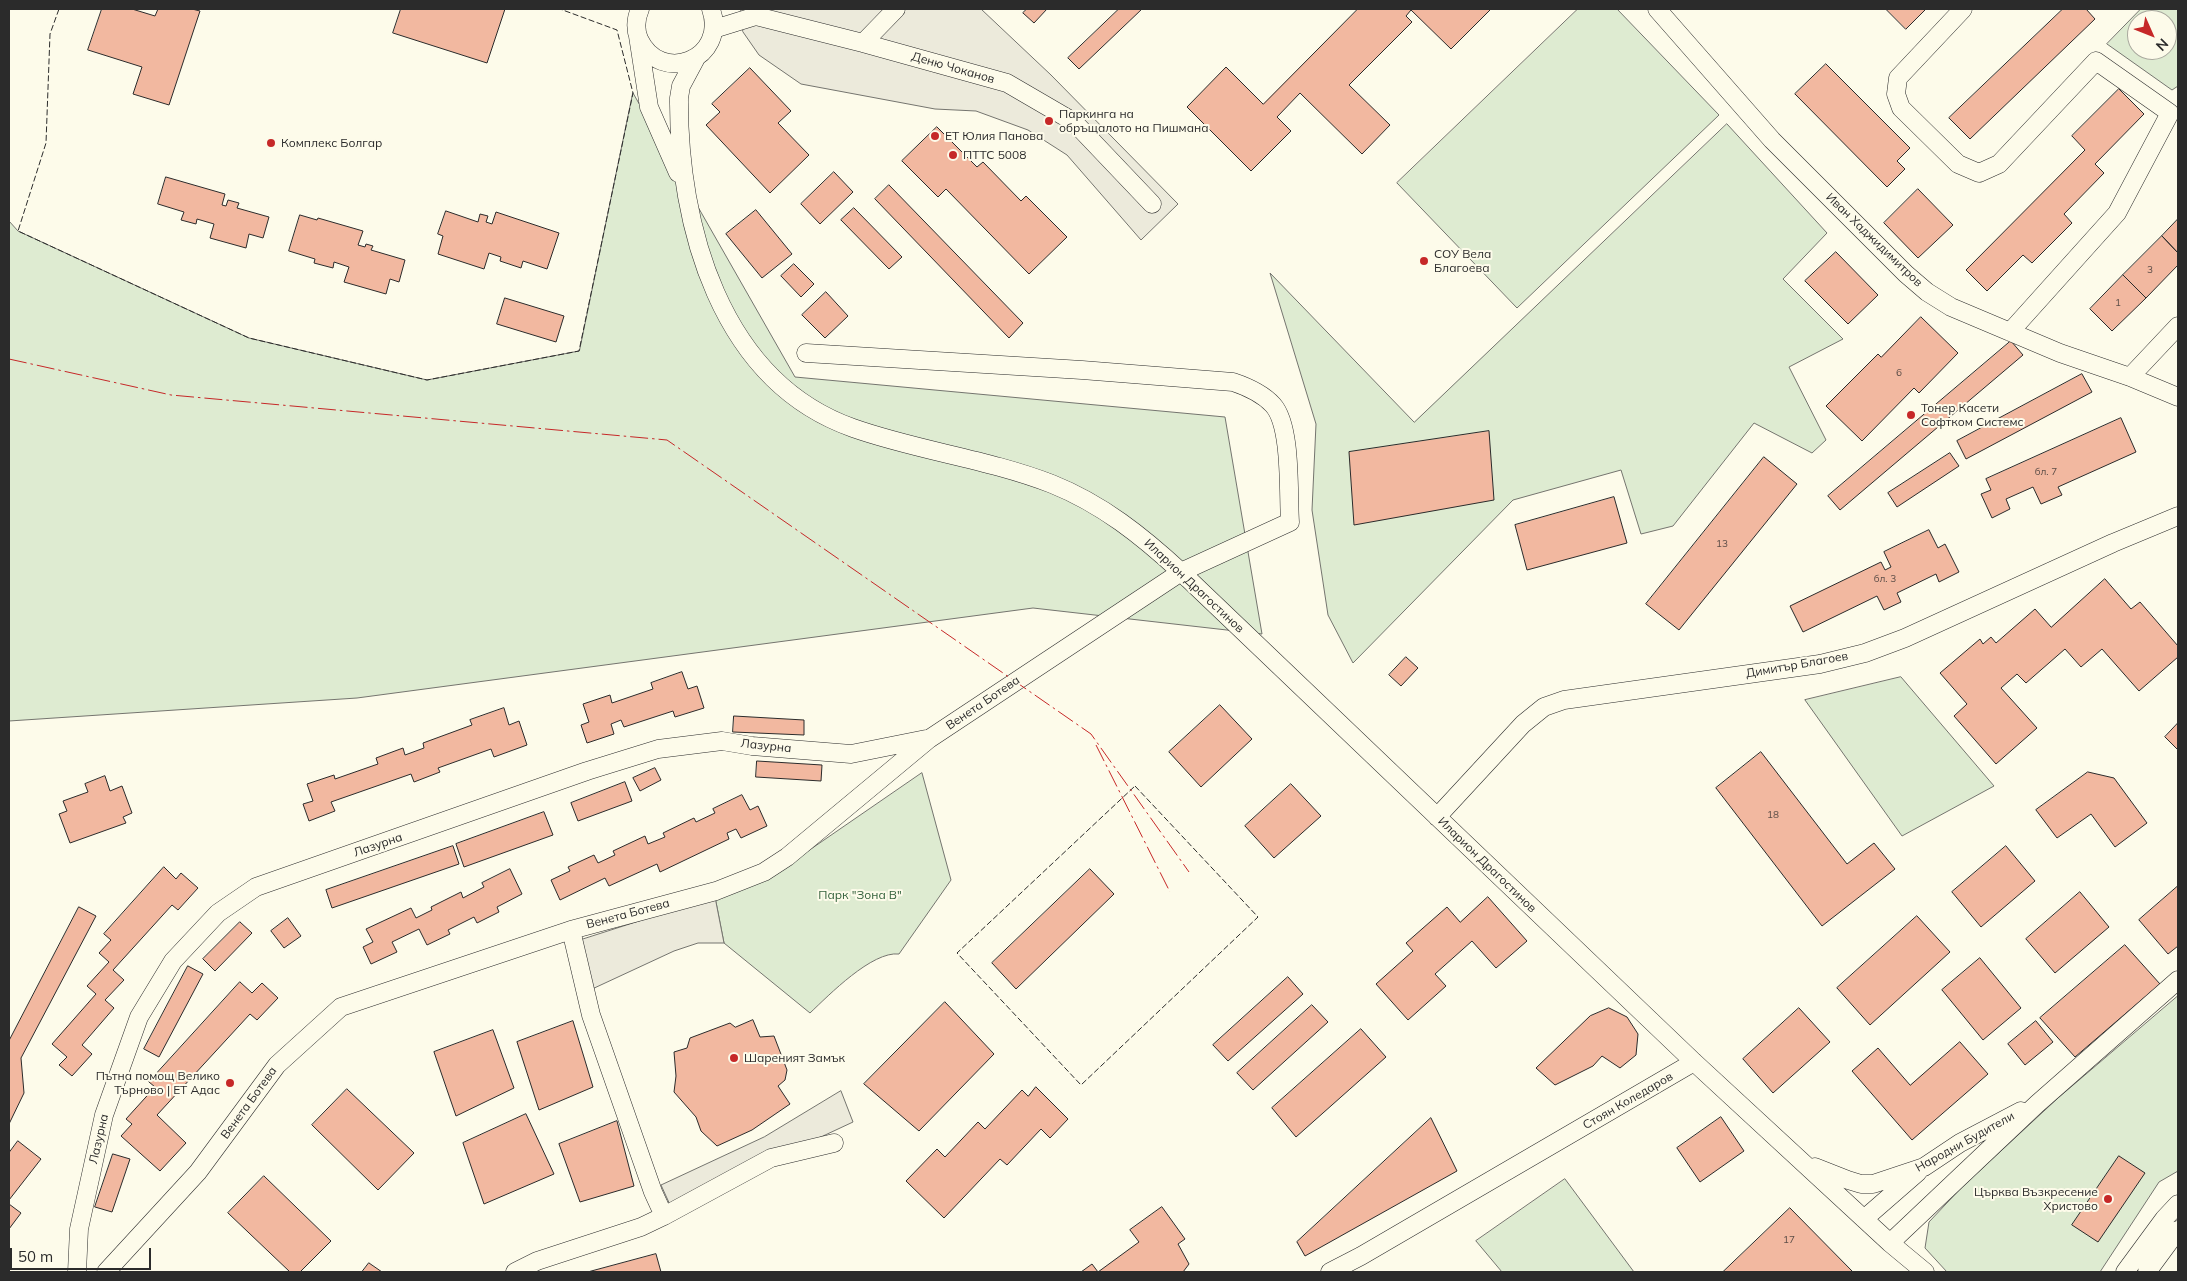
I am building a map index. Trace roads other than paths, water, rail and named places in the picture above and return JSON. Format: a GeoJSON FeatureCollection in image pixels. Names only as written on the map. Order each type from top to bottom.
{"type":"FeatureCollection","features":[{"type":"Feature","properties":{"kind":"street","name":"Иларион Драгостинов"},"geometry":{"type":"LineString","coordinates":[[640,9],[636,25],[649,107],[684,187]]}},
{"type":"Feature","properties":{"kind":"street"},"geometry":{"type":"LineString","coordinates":[[711,9],[714,29]]}},
{"type":"Feature","properties":{"kind":"street"},"geometry":{"type":"LineString","coordinates":[[863,43],[896,9]]}},
{"type":"Feature","properties":{"kind":"street","name":"Иван Хаджидимитров"},"geometry":{"type":"LineString","coordinates":[[1657,9],[1772,140],[1906,274],[1927,292],[1951,307],[2060,353],[2130,377],[2178,397]]}},
{"type":"Feature","properties":{"kind":"street"},"geometry":{"type":"LineString","coordinates":[[1963,9],[1898,78],[1896,94],[1901,108],[1958,164],[1979,173],[1999,164],[2096,61],[2174,110],[2117,213],[2010,332]]}},
{"type":"Feature","properties":{"kind":"street","name":"Деню Чоканов"},"geometry":{"type":"LineString","coordinates":[[714,29],[761,12],[1007,83],[1074,122],[1152,204]]}},
{"type":"Feature","properties":{"kind":"street","name":"Иларион Драгостинов"},"geometry":{"type":"LineString","coordinates":[[714,29],[708,45],[696,58],[681,86],[679,98],[684,187],[693,227],[707,274],[723,308],[743,343],[784,388],[804,403],[853,428],[1034,478],[1092,503],[1130,528],[1180,572],[1694,1062]]}},
{"type":"Feature","properties":{"kind":"street"},"geometry":{"type":"LineString","coordinates":[[638,36],[643,46],[651,55],[661,61],[673,64],[696,58]]}},
{"type":"Feature","properties":{"kind":"street"},"geometry":{"type":"LineString","coordinates":[[2130,377],[2178,326]]}},
{"type":"Feature","properties":{"kind":"street","name":"Венета Ботева"},"geometry":{"type":"LineString","coordinates":[[106,1272],[198,1172],[276,1065],[341,1006],[570,930],[716,891],[764,872],[787,857],[929,739],[1180,572],[1290,522],[1286,446],[1282,423],[1274,406],[1251,388],[1233,382],[1082,370],[806,353]]}},
{"type":"Feature","properties":{"kind":"street","name":"Димитър Благоев"},"geometry":{"type":"LineString","coordinates":[[1437,816],[1523,724],[1544,707],[1564,700],[1820,664],[1865,653],[1905,638],[2113,543],[2178,516]]}},
{"type":"Feature","properties":{"kind":"street","name":"Лазурна"},"geometry":{"type":"LineString","coordinates":[[77,1272],[79,1229],[104,1115],[139,1017],[173,961],[218,913],[256,887],[587,771],[658,749],[722,741],[752,746],[851,754],[929,739]]}},
{"type":"Feature","properties":{"kind":"street"},"geometry":{"type":"LineString","coordinates":[[570,930],[590,1015],[650,1184],[664,1216]]}},
{"type":"Feature","properties":{"kind":"street","name":"Народни Будители"},"geometry":{"type":"LineString","coordinates":[[1890,1243],[2037,1104],[2178,980]]}},
{"type":"Feature","properties":{"kind":"street"},"geometry":{"type":"LineString","coordinates":[[1694,1062],[1806,1163],[1890,1243],[1925,1272]]}},
{"type":"Feature","properties":{"kind":"street","name":"Стоян Коледаров"},"geometry":{"type":"LineString","coordinates":[[1330,1272],[1370,1251],[1694,1062]]}},
{"type":"Feature","properties":{"kind":"street","name":"Народни Будители"},"geometry":{"type":"LineString","coordinates":[[1806,1163],[1833,1175],[1861,1184],[1873,1184],[1924,1167],[1960,1143],[2037,1104]]}},
{"type":"Feature","properties":{"kind":"street"},"geometry":{"type":"LineString","coordinates":[[515,1272],[537,1261],[641,1227],[771,1158],[834,1143]]}},
{"type":"Feature","properties":{"kind":"street"},"geometry":{"type":"LineString","coordinates":[[1864,1219],[1924,1167]]}},
{"type":"Feature","properties":{"kind":"street"},"geometry":{"type":"LineString","coordinates":[[2125,1272],[2164,1219],[2178,1204]]}},
{"type":"Feature","properties":{"kind":"street"},"geometry":{"type":"LineString","coordinates":[[2147,1272],[2178,1230]]}},
{"type":"Feature","properties":{"kind":"street"},"geometry":{"type":"LineString","coordinates":[[1890,1243],[1916,1272]]}},
{"type":"Feature","properties":{"kind":"place","name":"Паркинга на обръщалото на Пишмана"},"geometry":{"type":"Point","coordinates":[1049,121]}},
{"type":"Feature","properties":{"kind":"place","name":"ЕТ Юлия Панова"},"geometry":{"type":"Point","coordinates":[935,136]}},
{"type":"Feature","properties":{"kind":"place","name":"Комплекс Болгар"},"geometry":{"type":"Point","coordinates":[271,143]}},
{"type":"Feature","properties":{"kind":"place","name":"ПТТС 5008"},"geometry":{"type":"Point","coordinates":[953,155]}},
{"type":"Feature","properties":{"kind":"place","name":"СОУ Вела Благоева"},"geometry":{"type":"Point","coordinates":[1424,261]}},
{"type":"Feature","properties":{"kind":"place","name":"Тонер Касети Софтком Системс"},"geometry":{"type":"Point","coordinates":[1911,415]}},
{"type":"Feature","properties":{"kind":"place","name":"Шареният Замък"},"geometry":{"type":"Point","coordinates":[734,1058]}},
{"type":"Feature","properties":{"kind":"place","name":"Пътна помощ Велико Търново | ЕТ Адас"},"geometry":{"type":"Point","coordinates":[230,1083]}},
{"type":"Feature","properties":{"kind":"place","name":"Църква Възкресение Христово"},"geometry":{"type":"Point","coordinates":[2108,1199]}},
{"type":"Feature","properties":{"kind":"park label","name":"Парк \"Зона В\""},"geometry":{"type":"Point","coordinates":[860,895]}}]}
